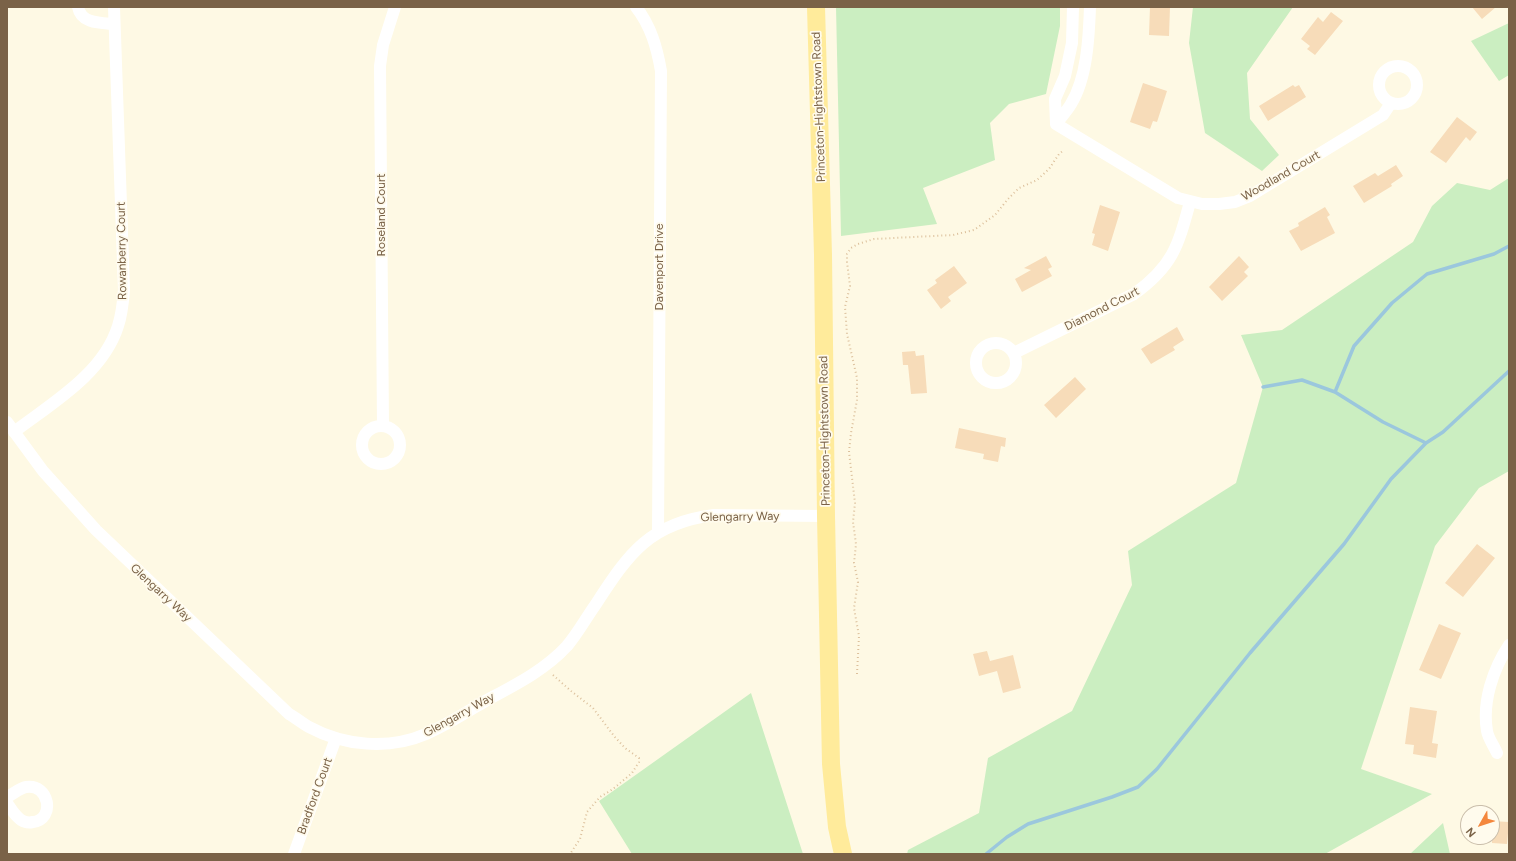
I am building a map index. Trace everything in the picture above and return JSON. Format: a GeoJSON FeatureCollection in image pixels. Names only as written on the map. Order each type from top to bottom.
{"type":"FeatureCollection","features":[{"type":"Feature","properties":{"kind":"main road","name":"Princeton-Hightstown Road"},"geometry":{"type":"LineString","coordinates":[[816,7],[823,247],[831,764],[837,827],[843,854]]}},
{"type":"Feature","properties":{"kind":"street"},"geometry":{"type":"LineString","coordinates":[[78,7],[85,19],[91,22],[114,24]]}},
{"type":"Feature","properties":{"kind":"street","name":"Rowanberry Court"},"geometry":{"type":"LineString","coordinates":[[10,427],[84,378],[98,364],[109,347],[118,328],[123,309],[124,290],[114,7]]}},
{"type":"Feature","properties":{"kind":"street","name":"Roseland Court"},"geometry":{"type":"LineString","coordinates":[[383,426],[380,66],[383,45],[395,7]]}},
{"type":"Feature","properties":{"kind":"street","name":"Davenport Drive"},"geometry":{"type":"LineString","coordinates":[[636,7],[650,30],[657,50],[661,71],[658,532]]}},
{"type":"Feature","properties":{"kind":"street"},"geometry":{"type":"LineString","coordinates":[[1056,124],[1055,99],[1064,76],[1072,43],[1073,7]]}},
{"type":"Feature","properties":{"kind":"street"},"geometry":{"type":"LineString","coordinates":[[1056,124],[1072,103],[1081,78],[1088,42],[1090,7]]}},
{"type":"Feature","properties":{"kind":"street","name":"Woodland Court"},"geometry":{"type":"LineString","coordinates":[[1056,124],[1178,198],[1202,204],[1219,204],[1235,202],[1250,196],[1383,115],[1391,103]]}},
{"type":"Feature","properties":{"kind":"street","name":"Diamond Court"},"geometry":{"type":"LineString","coordinates":[[1014,353],[1134,294],[1150,283],[1163,269],[1173,254],[1181,237],[1190,202]]}},
{"type":"Feature","properties":{"kind":"street","name":"Glengarry Way"},"geometry":{"type":"LineString","coordinates":[[10,427],[43,471],[96,530],[289,714],[309,727],[336,738],[355,743],[398,743],[427,734],[532,675],[550,662],[566,647],[580,630],[596,603],[630,556],[643,543],[658,532],[677,523],[696,518],[714,516],[826,516]]}},
{"type":"Feature","properties":{"kind":"street"},"geometry":{"type":"LineString","coordinates":[[1497,753],[1487,732],[1486,704],[1492,682],[1500,662],[1509,646]]}},
{"type":"Feature","properties":{"kind":"street","name":"Bradford Court"},"geometry":{"type":"LineString","coordinates":[[294,854],[336,738]]}},
{"type":"Feature","properties":{"kind":"street"},"geometry":{"type":"LineString","coordinates":[[7,797],[24,788],[35,788],[44,794],[47,799],[47,808],[41,819],[35,822],[28,822],[19,819],[7,803]]}},
{"type":"Feature","properties":{"kind":"path"},"geometry":{"type":"LineString","coordinates":[[856,674],[859,636],[854,608],[858,582],[854,563],[856,544],[853,522],[855,504],[849,452],[857,400],[857,378],[847,334],[845,307],[850,286],[846,262],[847,254],[858,244],[874,239],[953,235],[974,230],[995,215],[1019,188],[1037,180],[1049,169],[1059,154],[1064,150]]}},
{"type":"Feature","properties":{"kind":"path"},"geometry":{"type":"LineString","coordinates":[[553,675],[593,708],[625,748],[639,758],[639,762],[632,773],[614,789],[600,797],[587,812],[580,839],[570,854]]}},
{"type":"Feature","properties":{"kind":"green space"},"geometry":{"type":"Polygon","coordinates":[[[836,7],[1060,7],[1060,26],[1046,94],[1009,104],[990,123],[995,160],[923,188],[937,224],[841,236],[836,7]]]}},
{"type":"Feature","properties":{"kind":"green space"},"geometry":{"type":"Polygon","coordinates":[[[1193,7],[1293,7],[1247,73],[1250,119],[1279,155],[1262,171],[1205,133],[1189,43],[1193,7]]]}},
{"type":"Feature","properties":{"kind":"green space"},"geometry":{"type":"Polygon","coordinates":[[[1509,23],[1509,75],[1499,81],[1471,41],[1509,23]]]}},
{"type":"Feature","properties":{"kind":"green space"},"geometry":{"type":"Polygon","coordinates":[[[1509,178],[1509,471],[1479,488],[1435,546],[1361,769],[1432,794],[1325,854],[907,854],[908,850],[979,813],[988,758],[1072,711],[1132,585],[1128,551],[1236,483],[1263,387],[1241,335],[1282,330],[1413,242],[1432,206],[1457,183],[1490,190],[1509,178]]]}},
{"type":"Feature","properties":{"kind":"green space"},"geometry":{"type":"Polygon","coordinates":[[[751,693],[803,854],[632,854],[599,801],[751,693]]]}},
{"type":"Feature","properties":{"kind":"green space"},"geometry":{"type":"Polygon","coordinates":[[[1443,823],[1450,854],[1410,854],[1443,823]]]}},
{"type":"Feature","properties":{"kind":"building"},"geometry":{"type":"Polygon","coordinates":[[[1150,7],[1170,7],[1169,36],[1149,35],[1150,7]]]}},
{"type":"Feature","properties":{"kind":"building"},"geometry":{"type":"Polygon","coordinates":[[[1472,7],[1496,7],[1482,19],[1472,7]]]}},
{"type":"Feature","properties":{"kind":"building"},"geometry":{"type":"Polygon","coordinates":[[[1331,12],[1343,21],[1315,55],[1307,49],[1310,46],[1301,39],[1318,17],[1323,22],[1331,12]]]}},
{"type":"Feature","properties":{"kind":"building"},"geometry":{"type":"Polygon","coordinates":[[[1143,83],[1167,91],[1157,122],[1153,121],[1150,129],[1130,122],[1143,83]]]}},
{"type":"Feature","properties":{"kind":"building"},"geometry":{"type":"Polygon","coordinates":[[[1293,85],[1295,87],[1299,85],[1306,97],[1268,121],[1259,106],[1293,85]]]}},
{"type":"Feature","properties":{"kind":"building"},"geometry":{"type":"Polygon","coordinates":[[[1457,117],[1477,132],[1470,141],[1466,137],[1446,163],[1430,152],[1457,117]]]}},
{"type":"Feature","properties":{"kind":"building"},"geometry":{"type":"Polygon","coordinates":[[[1396,165],[1403,176],[1391,184],[1392,186],[1364,203],[1353,186],[1375,173],[1378,176],[1396,165]]]}},
{"type":"Feature","properties":{"kind":"building"},"geometry":{"type":"Polygon","coordinates":[[[1100,205],[1120,212],[1108,251],[1092,245],[1095,234],[1092,233],[1100,205]]]}},
{"type":"Feature","properties":{"kind":"building"},"geometry":{"type":"Polygon","coordinates":[[[1325,207],[1330,215],[1327,217],[1335,233],[1301,251],[1289,231],[1299,226],[1298,223],[1325,207]]]}},
{"type":"Feature","properties":{"kind":"building"},"geometry":{"type":"Polygon","coordinates":[[[1046,256],[1052,267],[1048,269],[1052,276],[1022,292],[1015,279],[1031,270],[1024,268],[1046,256]]]}},
{"type":"Feature","properties":{"kind":"building"},"geometry":{"type":"Polygon","coordinates":[[[1239,256],[1249,267],[1244,272],[1248,276],[1222,301],[1209,287],[1239,256]]]}},
{"type":"Feature","properties":{"kind":"building"},"geometry":{"type":"Polygon","coordinates":[[[954,266],[967,283],[948,297],[951,301],[941,309],[927,290],[937,283],[935,280],[954,266]]]}},
{"type":"Feature","properties":{"kind":"building"},"geometry":{"type":"Polygon","coordinates":[[[1177,327],[1184,340],[1173,347],[1175,350],[1151,364],[1141,349],[1177,327]]]}},
{"type":"Feature","properties":{"kind":"building"},"geometry":{"type":"Polygon","coordinates":[[[915,351],[916,356],[924,355],[927,393],[911,394],[908,365],[903,365],[902,352],[915,351]]]}},
{"type":"Feature","properties":{"kind":"building"},"geometry":{"type":"Polygon","coordinates":[[[1075,377],[1086,389],[1056,418],[1044,405],[1075,377]]]}},
{"type":"Feature","properties":{"kind":"building"},"geometry":{"type":"Polygon","coordinates":[[[959,428],[1006,438],[1005,447],[1001,446],[998,462],[983,459],[984,454],[955,448],[959,428]]]}},
{"type":"Feature","properties":{"kind":"building"},"geometry":{"type":"Polygon","coordinates":[[[1477,544],[1495,558],[1463,597],[1445,583],[1477,544]]]}},
{"type":"Feature","properties":{"kind":"building"},"geometry":{"type":"Polygon","coordinates":[[[1439,624],[1461,633],[1441,679],[1419,670],[1439,624]]]}},
{"type":"Feature","properties":{"kind":"building"},"geometry":{"type":"Polygon","coordinates":[[[987,651],[990,661],[1013,655],[1021,688],[1003,693],[997,671],[979,676],[973,654],[987,651]]]}},
{"type":"Feature","properties":{"kind":"building"},"geometry":{"type":"Polygon","coordinates":[[[1410,707],[1437,711],[1432,743],[1438,744],[1436,758],[1413,754],[1414,745],[1405,744],[1410,707]]]}},
{"type":"Feature","properties":{"kind":"building"},"geometry":{"type":"Polygon","coordinates":[[[1500,821],[1509,822],[1507,844],[1500,844],[1500,821]]]}},
{"type":"Feature","properties":{"kind":"waterway"},"geometry":{"type":"LineString","coordinates":[[1335,392],[1354,346],[1392,303],[1427,274],[1494,254],[1509,246]]}},
{"type":"Feature","properties":{"kind":"waterway"},"geometry":{"type":"LineString","coordinates":[[986,854],[1007,837],[1028,824],[1138,787],[1157,769],[1250,653],[1344,544],[1391,479],[1426,443],[1443,432],[1509,371]]}},
{"type":"Feature","properties":{"kind":"waterway"},"geometry":{"type":"LineString","coordinates":[[1263,387],[1302,380],[1335,392],[1383,422],[1426,443]]}}]}
